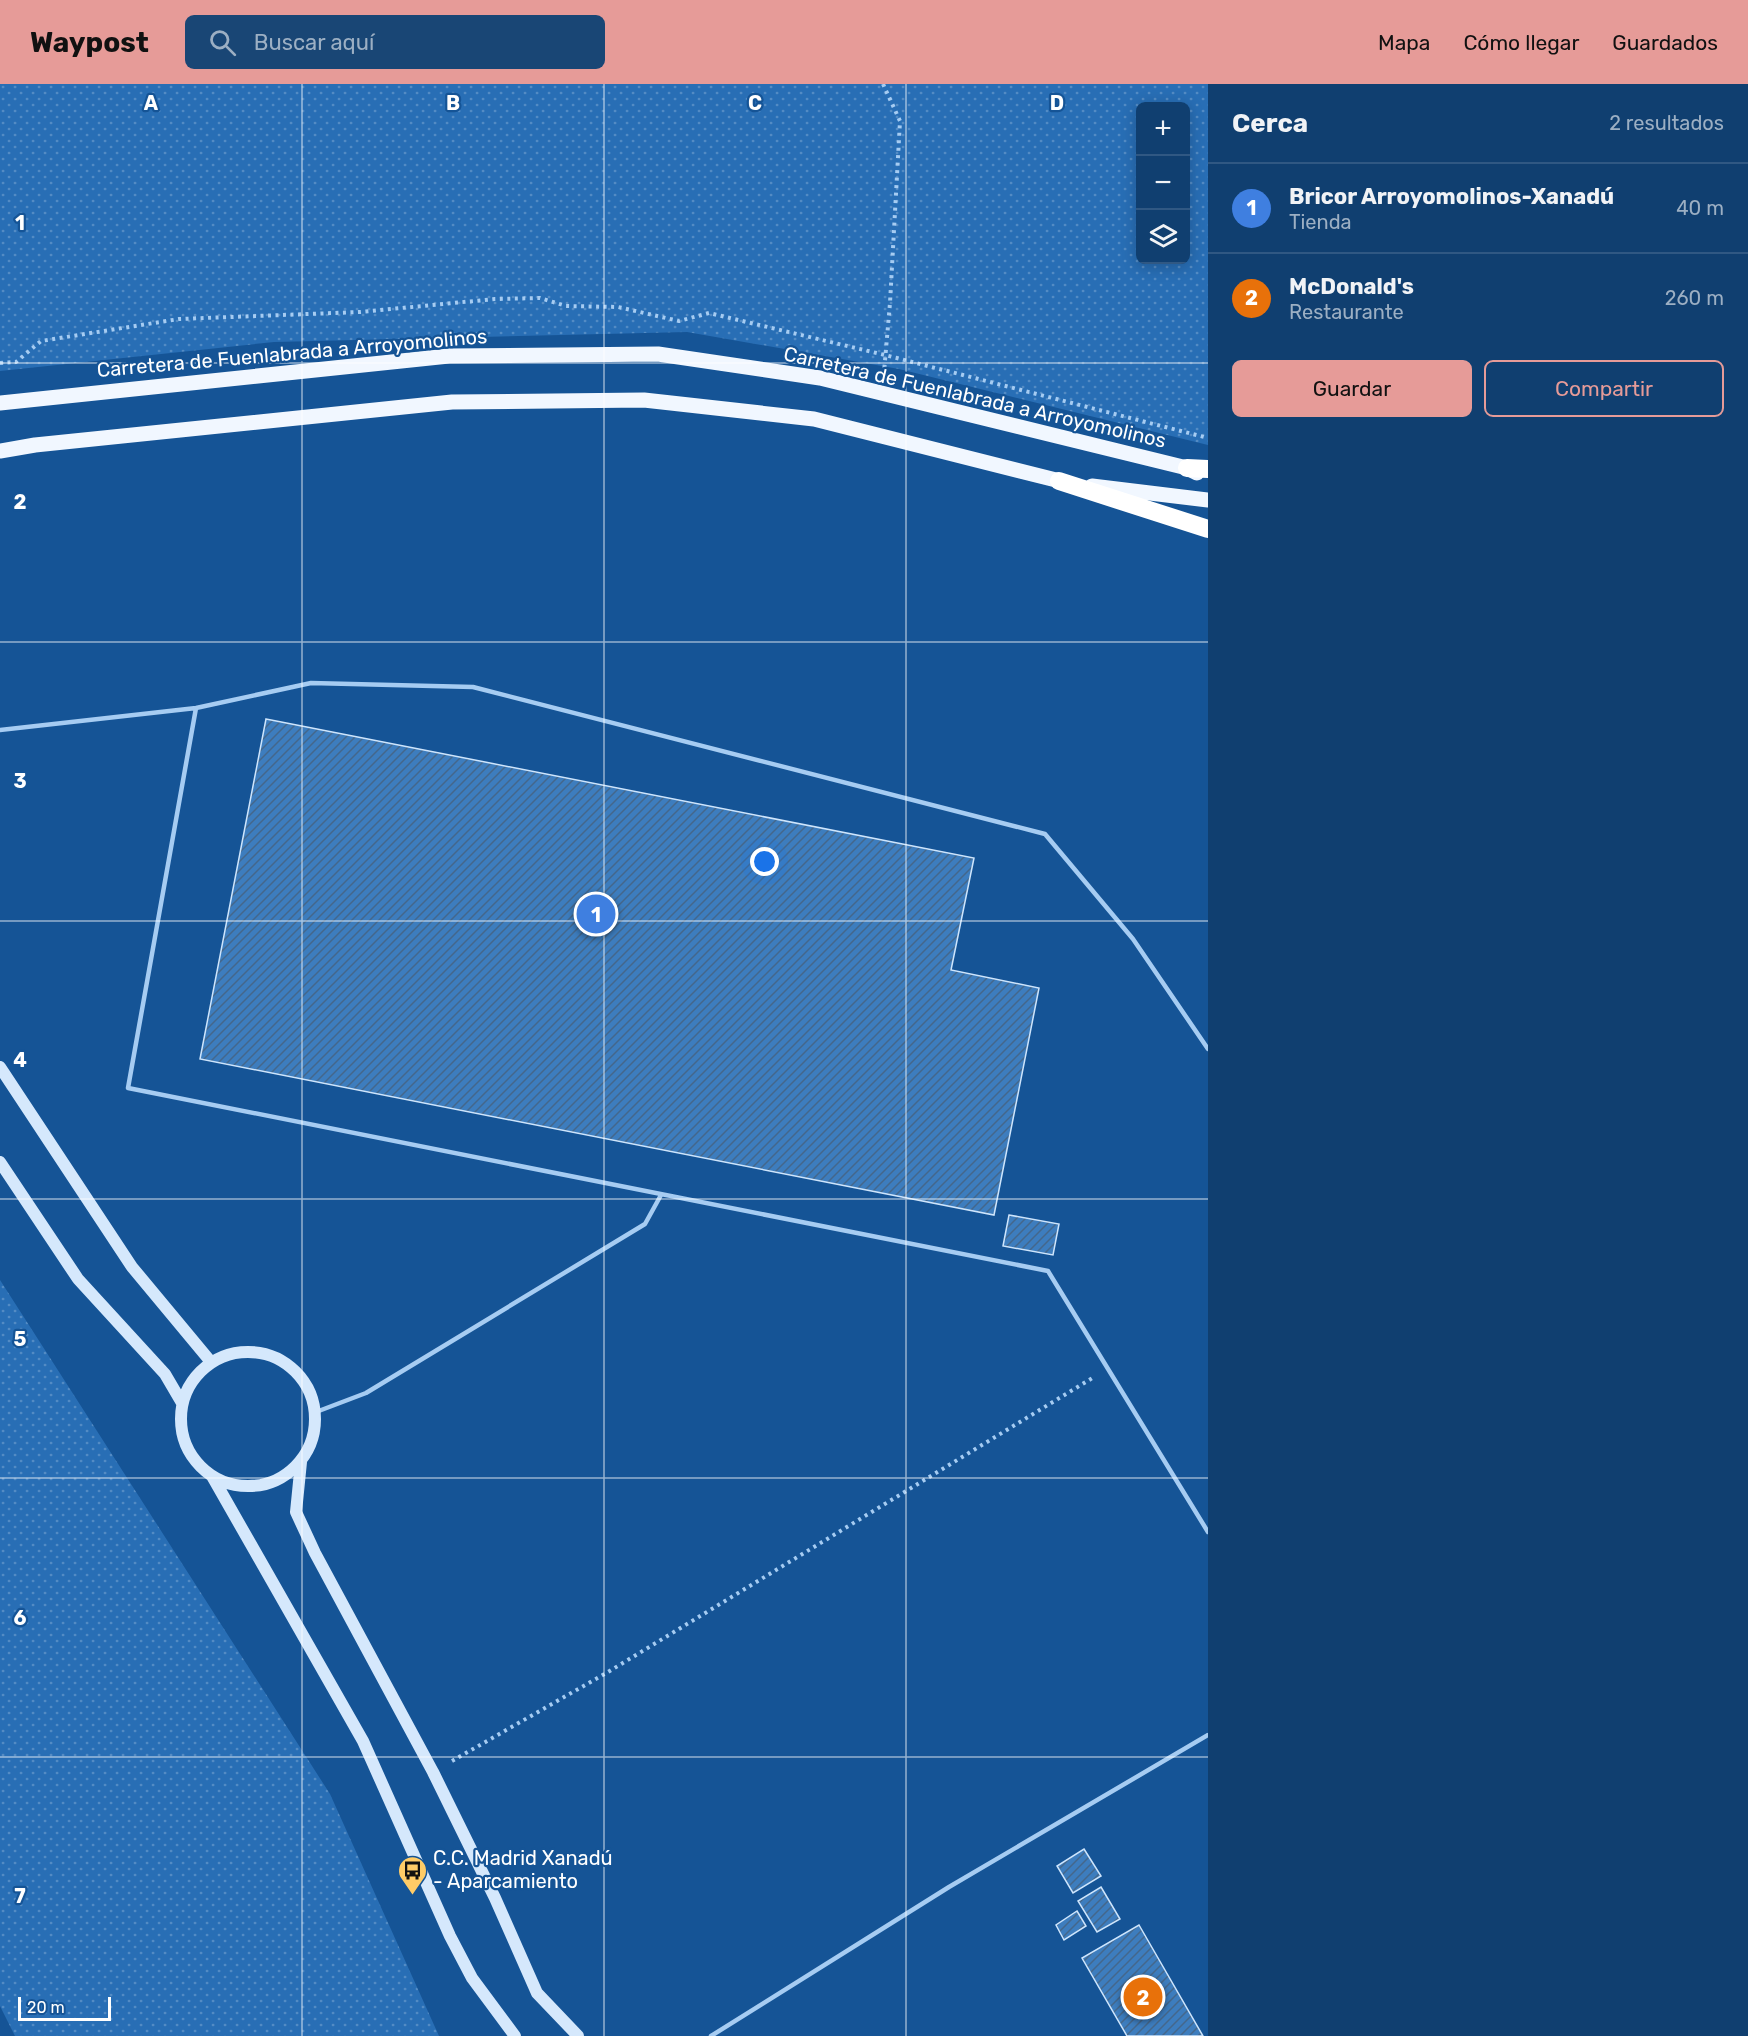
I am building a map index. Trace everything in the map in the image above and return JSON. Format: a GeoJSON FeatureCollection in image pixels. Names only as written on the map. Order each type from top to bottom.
{"type":"FeatureCollection","features":[{"type":"Feature","properties":{"kind":"highway"},"geometry":{"type":"LineString","coordinates":[[1187,468],[1208,469]]}},
{"type":"Feature","properties":{"kind":"highway"},"geometry":{"type":"LineString","coordinates":[[1059,482],[1208,529]]}},
{"type":"Feature","properties":{"kind":"main road","name":"Carretera de Fuenlabrada a Arroyomolinos"},"geometry":{"type":"LineString","coordinates":[[0,403],[449,356],[658,354],[820,378],[1187,468],[1208,477]]}},
{"type":"Feature","properties":{"kind":"main road"},"geometry":{"type":"LineString","coordinates":[[0,451],[35,445],[452,402],[644,400],[814,419],[1059,482],[1208,500]]}},
{"type":"Feature","properties":{"kind":"street"},"geometry":{"type":"LineString","coordinates":[[0,1067],[132,1267],[211,1362]]}},
{"type":"Feature","properties":{"kind":"street"},"geometry":{"type":"LineString","coordinates":[[0,1162],[78,1279],[165,1374],[182,1403]]}},
{"type":"Feature","properties":{"kind":"street"},"geometry":{"type":"LineString","coordinates":[[255,1351],[277,1357],[296,1371],[310,1390],[316,1412],[315,1430],[310,1447],[301,1462],[286,1475],[268,1484],[249,1487],[229,1484],[212,1476],[196,1462],[185,1444],[181,1424],[182,1403],[188,1387],[198,1373],[211,1362],[232,1353],[255,1351]]}},
{"type":"Feature","properties":{"kind":"street"},"geometry":{"type":"LineString","coordinates":[[301,1462],[296,1512],[315,1553],[433,1772],[495,1898],[537,1993],[578,2036]]}},
{"type":"Feature","properties":{"kind":"street"},"geometry":{"type":"LineString","coordinates":[[212,1476],[363,1741],[450,1936],[472,1978],[515,2036]]}},
{"type":"Feature","properties":{"kind":"lane"},"geometry":{"type":"LineString","coordinates":[[0,730],[196,708],[311,682],[472,687],[1045,834],[1133,939],[1208,1049]]}},
{"type":"Feature","properties":{"kind":"lane"},"geometry":{"type":"LineString","coordinates":[[196,708],[128,1088],[1048,1271],[1208,1532]]}},
{"type":"Feature","properties":{"kind":"lane"},"geometry":{"type":"LineString","coordinates":[[316,1412],[366,1393],[645,1224],[661,1195]]}},
{"type":"Feature","properties":{"kind":"lane"},"geometry":{"type":"LineString","coordinates":[[711,2036],[949,1887],[1208,1735]]}},
{"type":"Feature","properties":{"kind":"path"},"geometry":{"type":"LineString","coordinates":[[882,393],[890,303],[900,121],[883,84]]}},
{"type":"Feature","properties":{"kind":"path"},"geometry":{"type":"LineString","coordinates":[[0,363],[16,362],[41,341],[179,319],[360,312],[495,299],[540,298],[566,306],[618,308],[679,321],[709,313],[885,355],[1208,438]]}},
{"type":"Feature","properties":{"kind":"path"},"geometry":{"type":"LineString","coordinates":[[433,1772],[628,1660],[1108,1369]]}},
{"type":"Feature","properties":{"kind":"shaded area"},"geometry":{"type":"Polygon","coordinates":[[[0,84],[1208,84],[1208,445],[899,369],[687,332],[274,342],[0,371],[0,84]]]}},
{"type":"Feature","properties":{"kind":"shaded area"},"geometry":{"type":"Polygon","coordinates":[[[0,1280],[330,1794],[439,2036],[15,2036],[0,2006],[0,1280]]]}},
{"type":"Feature","properties":{"kind":"building"},"geometry":{"type":"Polygon","coordinates":[[[266,719],[974,858],[951,970],[1039,988],[994,1215],[200,1059],[266,719]]]}},
{"type":"Feature","properties":{"kind":"building"},"geometry":{"type":"Polygon","coordinates":[[[1009,1215],[1059,1224],[1053,1255],[1003,1246],[1009,1215]]]}},
{"type":"Feature","properties":{"kind":"building"},"geometry":{"type":"Polygon","coordinates":[[[1084,1849],[1101,1876],[1073,1893],[1057,1866],[1084,1849]]]}},
{"type":"Feature","properties":{"kind":"building"},"geometry":{"type":"Polygon","coordinates":[[[1101,1887],[1120,1919],[1097,1932],[1078,1901],[1101,1887]]]}},
{"type":"Feature","properties":{"kind":"building"},"geometry":{"type":"Polygon","coordinates":[[[1077,1911],[1086,1926],[1064,1940],[1056,1925],[1077,1911]]]}},
{"type":"Feature","properties":{"kind":"building"},"geometry":{"type":"Polygon","coordinates":[[[1139,1925],[1203,2036],[1127,2036],[1082,1958],[1139,1925]]]}},
{"type":"Feature","properties":{"kind":"place","name":"Bricor Arroyomolinos-Xanadú"},"geometry":{"type":"Point","coordinates":[596,914]}},
{"type":"Feature","properties":{"kind":"place","name":"C.C. Madrid Xanadú - Aparcamiento"},"geometry":{"type":"Point","coordinates":[412,1896]}},
{"type":"Feature","properties":{"kind":"place","name":"McDonald's"},"geometry":{"type":"Point","coordinates":[1143,1997]}}]}
